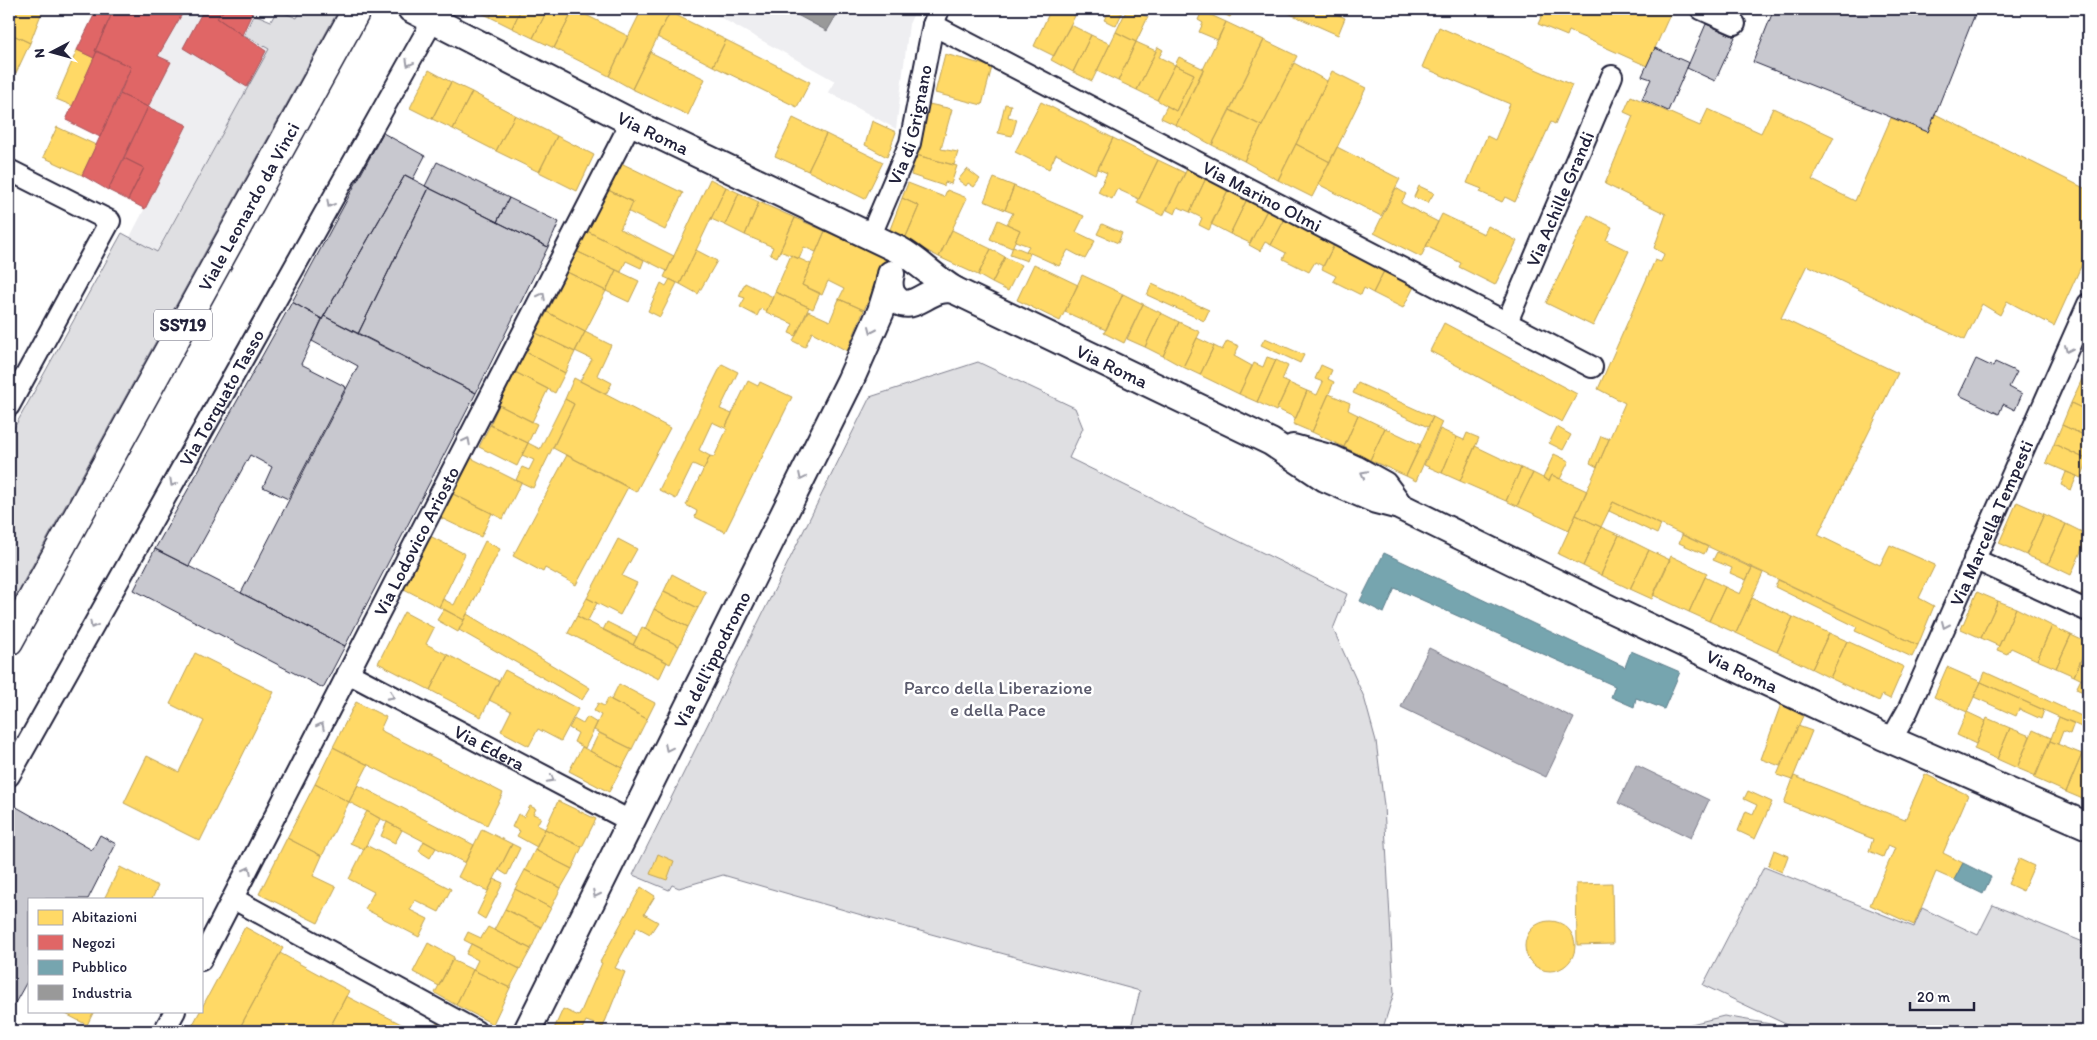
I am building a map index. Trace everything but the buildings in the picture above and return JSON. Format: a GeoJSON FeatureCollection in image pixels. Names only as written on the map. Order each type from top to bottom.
{"type":"FeatureCollection","features":[{"type":"Feature","properties":{"kind":"highway","name":"Viale Leonardo da Vinci"},"geometry":{"type":"LineString","coordinates":[[9,641],[357,9]]}},
{"type":"Feature","properties":{"kind":"street"},"geometry":{"type":"LineString","coordinates":[[1701,9],[1736,24]]}},
{"type":"Feature","properties":{"kind":"street","name":"Via Roma"},"geometry":{"type":"LineString","coordinates":[[426,12],[631,122],[870,237],[910,271],[942,289],[954,290],[1271,442],[1333,459],[1355,469],[1384,485],[1399,506],[1627,617],[1891,740],[2088,826]]}},
{"type":"Feature","properties":{"kind":"street","name":"Via Torquato Tasso"},"geometry":{"type":"LineString","coordinates":[[9,776],[426,12]]}},
{"type":"Feature","properties":{"kind":"street","name":"Via di Grignano"},"geometry":{"type":"LineString","coordinates":[[870,237],[910,143],[936,17]]}},
{"type":"Feature","properties":{"kind":"street","name":"Via Marino Olmi"},"geometry":{"type":"LineString","coordinates":[[936,17],[1592,367]]}},
{"type":"Feature","properties":{"kind":"street","name":"Via Achille Grandi"},"geometry":{"type":"LineString","coordinates":[[1507,322],[1612,76]]}},
{"type":"Feature","properties":{"kind":"street","name":"Via Lodovico Ariosto"},"geometry":{"type":"LineString","coordinates":[[202,958],[631,122]]}},
{"type":"Feature","properties":{"kind":"street"},"geometry":{"type":"LineString","coordinates":[[9,170],[110,222],[9,406]]}},
{"type":"Feature","properties":{"kind":"street","name":"Via dell'ippodromo"},"geometry":{"type":"LineString","coordinates":[[527,1031],[850,381],[881,310],[910,271]]}},
{"type":"Feature","properties":{"kind":"street","name":"Via Marcella Tempesti"},"geometry":{"type":"LineString","coordinates":[[1891,740],[1908,710],[2088,304]]}},
{"type":"Feature","properties":{"kind":"street"},"geometry":{"type":"LineString","coordinates":[[1974,559],[2088,611]]}},
{"type":"Feature","properties":{"kind":"street","name":"Via Edera"},"geometry":{"type":"LineString","coordinates":[[348,673],[632,822]]}},
{"type":"Feature","properties":{"kind":"street"},"geometry":{"type":"LineString","coordinates":[[234,899],[476,1031]]}},
{"type":"Feature","properties":{"kind":"street"},"geometry":{"type":"LineString","coordinates":[[164,1031],[174,1012]]}},
{"type":"Feature","properties":{"kind":"shaded area"},"geometry":{"type":"Polygon","coordinates":[[[113,9],[256,9],[244,35],[269,49],[156,252],[130,237],[146,206],[124,159],[149,106],[120,92],[130,68],[94,51],[113,9]]]}},
{"type":"Feature","properties":{"kind":"shaded area"},"geometry":{"type":"Polygon","coordinates":[[[705,9],[916,9],[909,24],[896,129],[828,92],[835,81],[705,9]]]}},
{"type":"Feature","properties":{"kind":"shaded area"},"geometry":{"type":"Polygon","coordinates":[[[1429,648],[1574,718],[1546,777],[1401,707],[1429,648]]]}},
{"type":"Feature","properties":{"kind":"shaded area"},"geometry":{"type":"Polygon","coordinates":[[[1636,765],[1709,800],[1691,838],[1618,803],[1636,765]]]}},
{"type":"Feature","properties":{"kind":"green space"},"geometry":{"type":"Polygon","coordinates":[[[302,9],[339,9],[9,608],[9,437],[122,233],[157,252],[269,49],[244,35],[254,14],[271,21],[277,10],[297,18],[302,9]]]}},
{"type":"Feature","properties":{"kind":"green space","name":"Parco della Liberazione e della Pace"},"geometry":{"type":"Polygon","coordinates":[[[978,362],[1075,408],[1083,428],[1069,458],[1347,594],[1333,629],[1364,697],[1376,741],[1384,806],[1394,993],[1382,1031],[1130,1031],[1140,991],[723,875],[679,888],[672,885],[669,890],[633,875],[870,397],[978,362]]]}},
{"type":"Feature","properties":{"kind":"green space"},"geometry":{"type":"Polygon","coordinates":[[[1764,867],[1914,927],[1922,908],[1978,935],[1993,905],[2088,944],[2088,1031],[1676,1031],[1679,1027],[1724,1016],[1794,1028],[1703,985],[1764,867]]]}}]}
